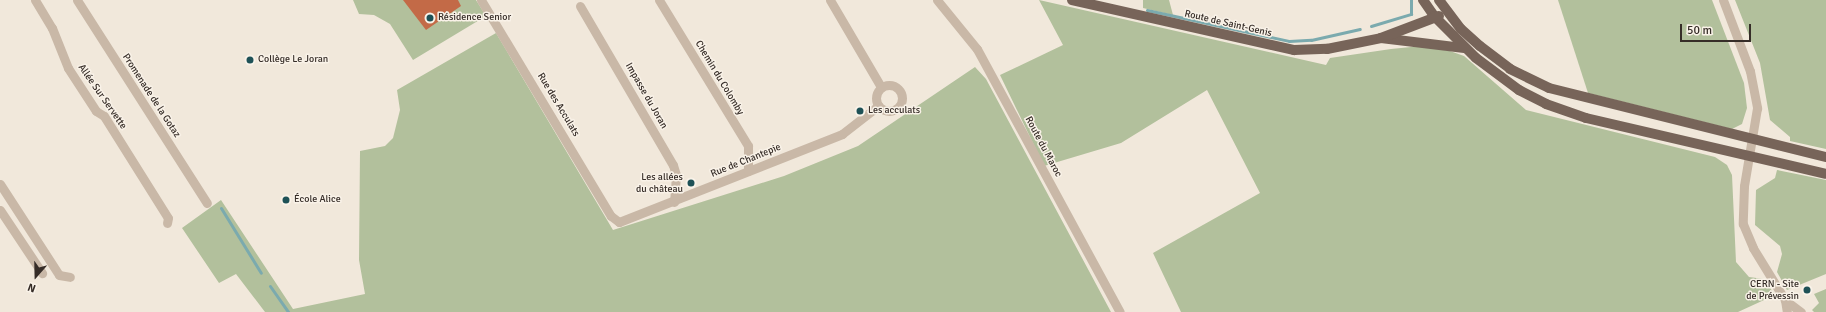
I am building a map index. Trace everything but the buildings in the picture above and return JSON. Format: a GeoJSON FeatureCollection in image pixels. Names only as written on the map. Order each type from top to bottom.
{"type":"FeatureCollection","features":[{"type":"Feature","properties":{"kind":"main road","name":"Route de Saint-Genis"},"geometry":{"type":"LineString","coordinates":[[1072,0],[1294,50],[1327,49],[1381,38],[1434,16]]}},
{"type":"Feature","properties":{"kind":"main road"},"geometry":{"type":"LineString","coordinates":[[1423,0],[1434,16],[1466,49],[1519,90],[1569,113],[1749,157],[1826,174]]}},
{"type":"Feature","properties":{"kind":"main road"},"geometry":{"type":"LineString","coordinates":[[1439,0],[1451,17],[1493,56],[1549,88],[1753,141],[1826,157]]}},
{"type":"Feature","properties":{"kind":"main road"},"geometry":{"type":"LineString","coordinates":[[1434,16],[1451,17]]}},
{"type":"Feature","properties":{"kind":"main road"},"geometry":{"type":"LineString","coordinates":[[1428,42],[1440,38],[1448,31],[1451,17]]}},
{"type":"Feature","properties":{"kind":"main road","name":"Route de Saint-Genis"},"geometry":{"type":"LineString","coordinates":[[1381,38],[1428,42],[1466,49]]}},
{"type":"Feature","properties":{"kind":"street","name":"Allée Sur Servette"},"geometry":{"type":"LineString","coordinates":[[35,0],[52,28],[68,68],[96,111],[104,116],[168,218],[167,223]]}},
{"type":"Feature","properties":{"kind":"street","name":"Promenade de la Gotaz"},"geometry":{"type":"LineString","coordinates":[[77,0],[207,203]]}},
{"type":"Feature","properties":{"kind":"street","name":"Rue des Acculats"},"geometry":{"type":"LineString","coordinates":[[481,0],[615,221]]}},
{"type":"Feature","properties":{"kind":"street","name":"Chemin du Colomby"},"geometry":{"type":"LineString","coordinates":[[659,0],[748,146],[748,171]]}},
{"type":"Feature","properties":{"kind":"street"},"geometry":{"type":"LineString","coordinates":[[830,0],[881,87]]}},
{"type":"Feature","properties":{"kind":"street","name":"Route du Maroc"},"geometry":{"type":"LineString","coordinates":[[937,0],[983,59],[1120,312]]}},
{"type":"Feature","properties":{"kind":"street"},"geometry":{"type":"LineString","coordinates":[[1723,0],[1755,85],[1757,118],[1744,186],[1743,224],[1753,248],[1785,300],[1801,312]]}},
{"type":"Feature","properties":{"kind":"street","name":"Impasse du Joran"},"geometry":{"type":"LineString","coordinates":[[580,6],[673,165],[676,175],[674,202]]}},
{"type":"Feature","properties":{"kind":"street"},"geometry":{"type":"LineString","coordinates":[[881,87],[895,87],[901,93],[902,102],[892,111],[878,106],[876,95],[881,87]]}},
{"type":"Feature","properties":{"kind":"street","name":"Rue de Chantepie"},"geometry":{"type":"LineString","coordinates":[[615,221],[624,222],[842,134],[878,106]]}},
{"type":"Feature","properties":{"kind":"street"},"geometry":{"type":"LineString","coordinates":[[0,184],[59,275],[70,277]]}},
{"type":"Feature","properties":{"kind":"street"},"geometry":{"type":"LineString","coordinates":[[0,210],[42,274]]}},
{"type":"Feature","properties":{"kind":"street"},"geometry":{"type":"LineString","coordinates":[[1785,300],[1787,312]]}},
{"type":"Feature","properties":{"kind":"green space"},"geometry":{"type":"Polygon","coordinates":[[[353,0],[476,0],[486,16],[413,60],[390,24],[374,15],[359,14],[353,0]]]}},
{"type":"Feature","properties":{"kind":"green space"},"geometry":{"type":"Polygon","coordinates":[[[1039,0],[1326,65],[1330,58],[1421,46],[1450,51],[1464,56],[1526,110],[1715,157],[1727,165],[1732,175],[1736,262],[1749,277],[1764,279],[1775,295],[1738,312],[1181,312],[1153,253],[1260,193],[1207,90],[1121,143],[1044,166],[1000,75],[1063,45],[1039,0]]]}},
{"type":"Feature","properties":{"kind":"green space"},"geometry":{"type":"Polygon","coordinates":[[[1143,0],[1169,0],[1173,15],[1143,8],[1143,0]]]}},
{"type":"Feature","properties":{"kind":"green space"},"geometry":{"type":"Polygon","coordinates":[[[1558,0],[1712,0],[1744,83],[1747,108],[1742,124],[1732,129],[1588,93],[1558,0]]]}},
{"type":"Feature","properties":{"kind":"green space"},"geometry":{"type":"Polygon","coordinates":[[[1735,0],[1826,0],[1826,149],[1790,141],[1790,137],[1770,120],[1760,63],[1735,0]]]}},
{"type":"Feature","properties":{"kind":"green space"},"geometry":{"type":"Polygon","coordinates":[[[496,33],[613,230],[784,176],[858,146],[975,67],[986,79],[1111,312],[265,312],[236,274],[219,283],[182,228],[221,200],[293,309],[365,294],[359,260],[360,151],[385,146],[393,138],[400,110],[397,90],[496,33]]]}},
{"type":"Feature","properties":{"kind":"green space"},"geometry":{"type":"Polygon","coordinates":[[[1777,170],[1826,180],[1826,274],[1787,290],[1777,272],[1782,254],[1780,246],[1755,225],[1756,190],[1775,178],[1777,170]]]}},
{"type":"Feature","properties":{"kind":"green space"},"geometry":{"type":"Polygon","coordinates":[[[1826,289],[1826,312],[1814,312],[1812,310],[1819,303],[1814,294],[1826,289]]]}},
{"type":"Feature","properties":{"kind":"waterway"},"geometry":{"type":"LineString","coordinates":[[1371,26],[1411,14],[1411,0]]}},
{"type":"Feature","properties":{"kind":"waterway"},"geometry":{"type":"LineString","coordinates":[[1147,10],[1289,41],[1311,40],[1360,29]]}},
{"type":"Feature","properties":{"kind":"waterway"},"geometry":{"type":"LineString","coordinates":[[221,208],[261,273]]}},
{"type":"Feature","properties":{"kind":"waterway"},"geometry":{"type":"LineString","coordinates":[[270,286],[288,312]]}},
{"type":"Feature","properties":{"kind":"place","name":"Résidence Senior"},"geometry":{"type":"Point","coordinates":[430,18]}},
{"type":"Feature","properties":{"kind":"place","name":"Collège Le Joran"},"geometry":{"type":"Point","coordinates":[250,60]}},
{"type":"Feature","properties":{"kind":"place","name":"Les acculats"},"geometry":{"type":"Point","coordinates":[860,111]}},
{"type":"Feature","properties":{"kind":"place","name":"Les allées du château"},"geometry":{"type":"Point","coordinates":[691,183]}},
{"type":"Feature","properties":{"kind":"place","name":"École Alice"},"geometry":{"type":"Point","coordinates":[286,200]}},
{"type":"Feature","properties":{"kind":"place","name":"CERN - Site de Prévessin"},"geometry":{"type":"Point","coordinates":[1807,290]}}]}
